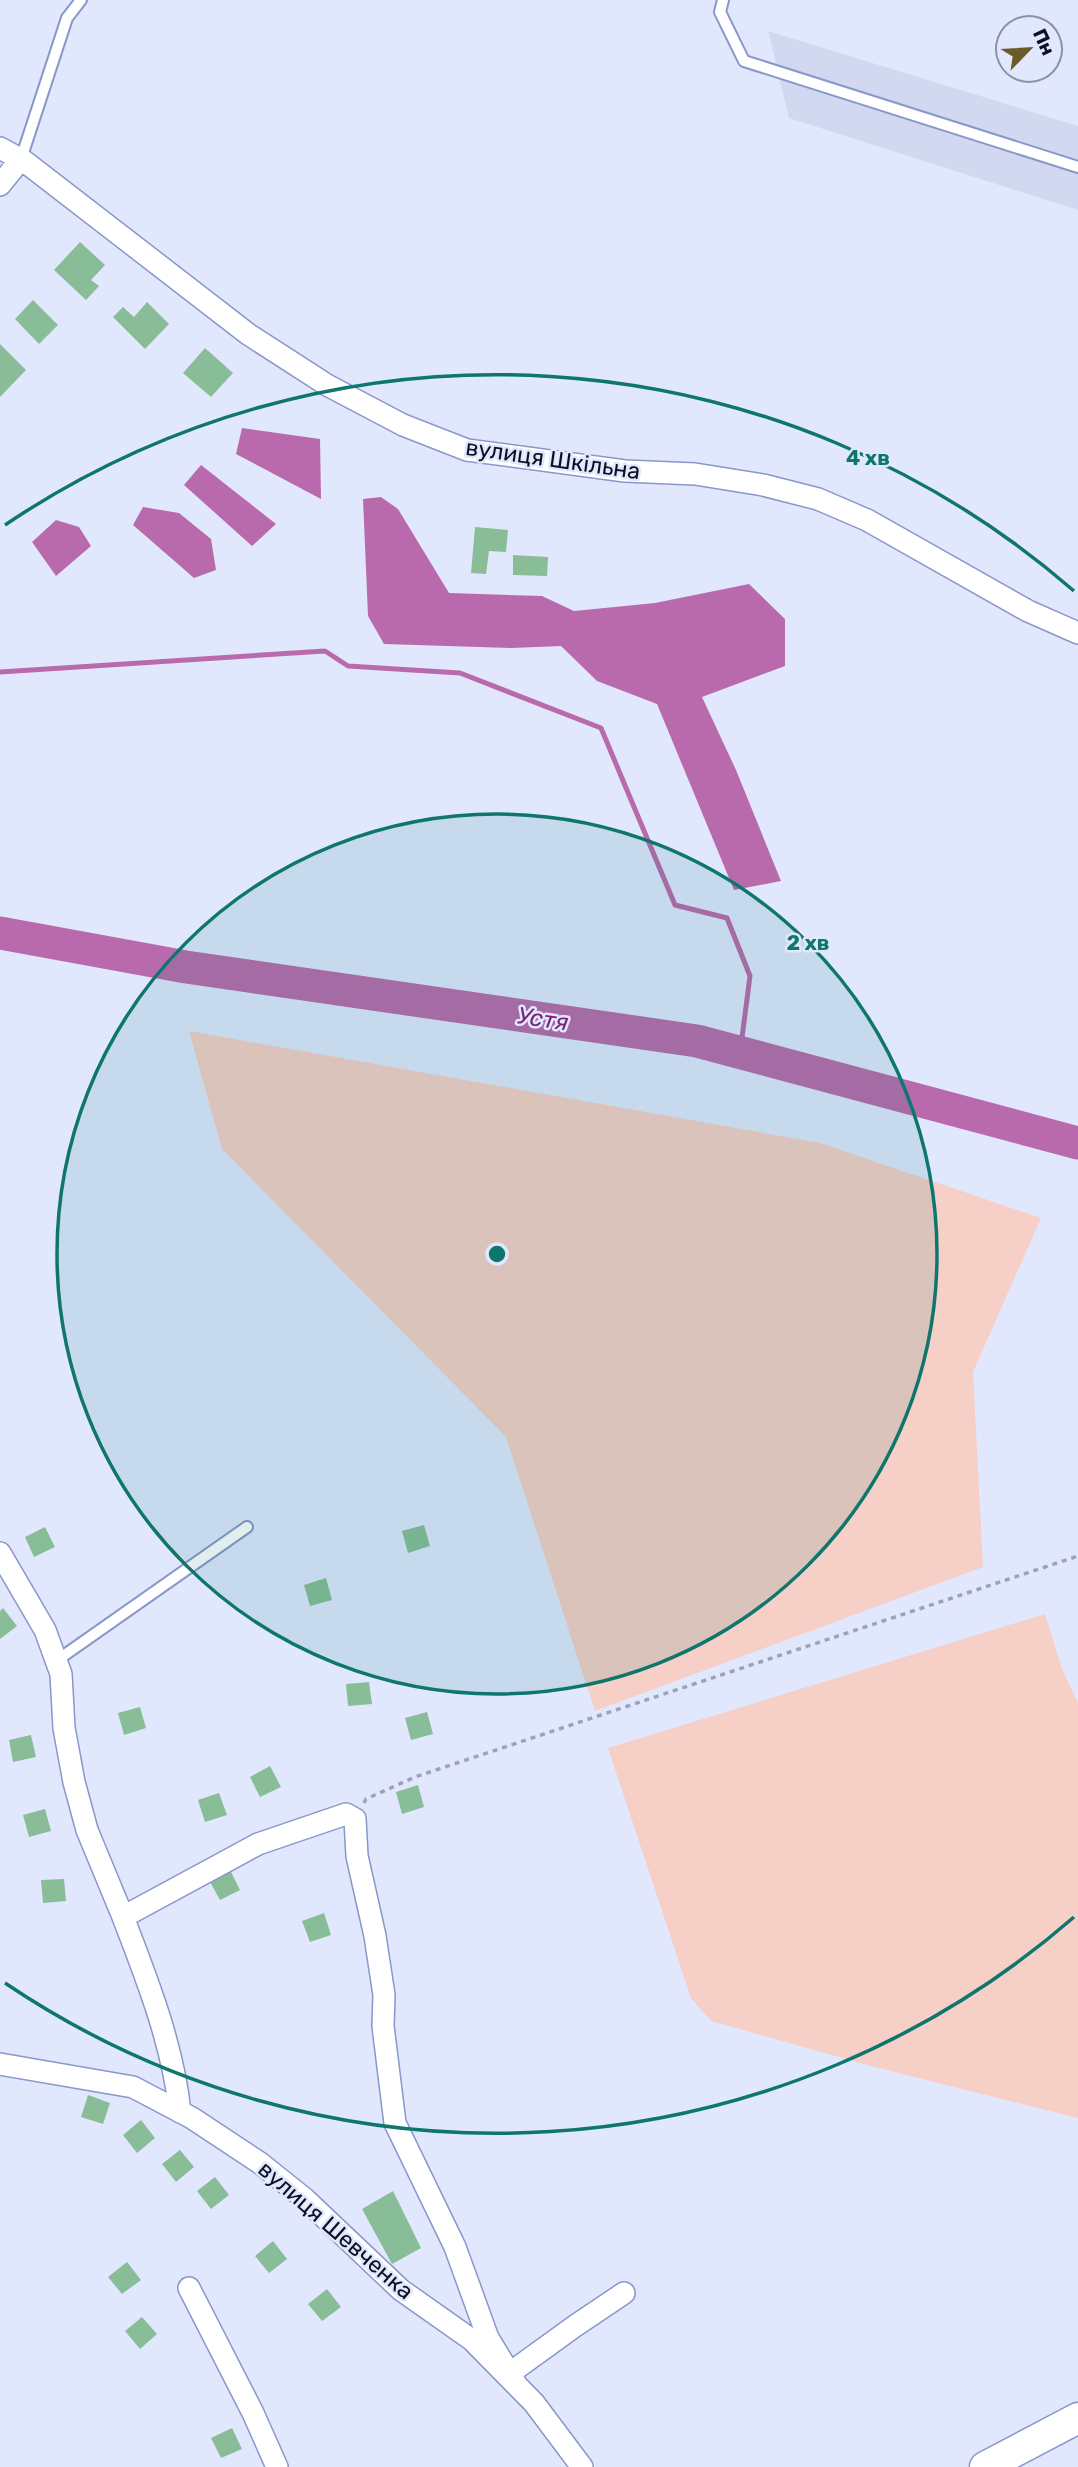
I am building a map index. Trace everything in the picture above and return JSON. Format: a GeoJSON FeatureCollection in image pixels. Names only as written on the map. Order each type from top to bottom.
{"type":"FeatureCollection","features":[{"type":"Feature","properties":{"kind":"street","name":"вулиця Шкільна"},"geometry":{"type":"LineString","coordinates":[[0,148],[21,159],[248,334],[327,385],[404,425],[467,450],[625,471],[695,474],[763,485],[818,499],[867,520],[1028,611],[1078,633]]}},
{"type":"Feature","properties":{"kind":"street"},"geometry":{"type":"LineString","coordinates":[[0,185],[21,159]]}},
{"type":"Feature","properties":{"kind":"street"},"geometry":{"type":"LineString","coordinates":[[0,1553],[45,1630],[61,1674],[64,1728],[74,1782],[88,1830],[123,1917],[162,2028],[180,2112]]}},
{"type":"Feature","properties":{"kind":"street"},"geometry":{"type":"LineString","coordinates":[[123,1917],[258,1844],[346,1814],[355,1819],[357,1856],[375,1936],[384,1995],[383,2026],[394,2123],[455,2247],[473,2303],[488,2337],[513,2379],[624,2293]]}},
{"type":"Feature","properties":{"kind":"street","name":"вулиця Шевченка"},"geometry":{"type":"LineString","coordinates":[[0,2064],[133,2087],[180,2112],[260,2163],[305,2199],[401,2290],[472,2340],[534,2403],[582,2467]]}},
{"type":"Feature","properties":{"kind":"street"},"geometry":{"type":"LineString","coordinates":[[189,2288],[253,2413],[277,2467]]}},
{"type":"Feature","properties":{"kind":"street"},"geometry":{"type":"LineString","coordinates":[[985,2467],[1078,2418]]}},
{"type":"Feature","properties":{"kind":"lane"},"geometry":{"type":"LineString","coordinates":[[21,159],[67,18],[81,0]]}},
{"type":"Feature","properties":{"kind":"lane"},"geometry":{"type":"LineString","coordinates":[[723,0],[720,12],[744,61],[1078,167]]}},
{"type":"Feature","properties":{"kind":"lane"},"geometry":{"type":"LineString","coordinates":[[56,1661],[247,1527]]}},
{"type":"Feature","properties":{"kind":"path"},"geometry":{"type":"LineString","coordinates":[[355,1819],[366,1799],[415,1777],[1078,1556]]}},
{"type":"Feature","properties":{"kind":"shaded area"},"geometry":{"type":"Polygon","coordinates":[[[768,31],[1078,126],[1078,210],[789,118],[768,31]]]}},
{"type":"Feature","properties":{"kind":"shaded area"},"geometry":{"type":"Polygon","coordinates":[[[242,428],[320,439],[321,499],[236,454],[242,428]]]}},
{"type":"Feature","properties":{"kind":"shaded area"},"geometry":{"type":"Polygon","coordinates":[[[201,465],[276,524],[252,546],[184,485],[201,465]]]}},
{"type":"Feature","properties":{"kind":"shaded area"},"geometry":{"type":"Polygon","coordinates":[[[381,497],[398,509],[449,593],[542,596],[574,611],[655,603],[749,584],[785,619],[785,666],[702,697],[736,770],[781,881],[734,890],[657,704],[597,681],[561,646],[512,648],[384,644],[368,616],[363,499],[381,497]]]}},
{"type":"Feature","properties":{"kind":"shaded area"},"geometry":{"type":"Polygon","coordinates":[[[143,507],[179,513],[211,539],[216,570],[194,578],[133,525],[143,507]]]}},
{"type":"Feature","properties":{"kind":"shaded area"},"geometry":{"type":"Polygon","coordinates":[[[56,520],[79,527],[91,546],[56,576],[32,542],[56,520]]]}},
{"type":"Feature","properties":{"kind":"shaded area"},"geometry":{"type":"Polygon","coordinates":[[[189,1031],[820,1143],[1041,1218],[973,1372],[983,1567],[595,1711],[506,1437],[222,1149],[189,1031]]]}},
{"type":"Feature","properties":{"kind":"shaded area"},"geometry":{"type":"Polygon","coordinates":[[[1045,1614],[1062,1669],[1078,1703],[1078,2118],[871,2066],[711,2021],[691,1998],[608,1748],[1045,1614]]]}},
{"type":"Feature","properties":{"kind":"building"},"geometry":{"type":"Polygon","coordinates":[[[80,242],[105,265],[91,280],[99,286],[86,300],[54,270],[80,242]]]}},
{"type":"Feature","properties":{"kind":"building"},"geometry":{"type":"Polygon","coordinates":[[[33,300],[58,325],[39,344],[15,319],[33,300]]]}},
{"type":"Feature","properties":{"kind":"building"},"geometry":{"type":"Polygon","coordinates":[[[147,302],[169,324],[145,349],[113,317],[123,307],[134,317],[147,302]]]}},
{"type":"Feature","properties":{"kind":"building"},"geometry":{"type":"Polygon","coordinates":[[[0,344],[26,370],[0,397],[0,344]]]}},
{"type":"Feature","properties":{"kind":"building"},"geometry":{"type":"Polygon","coordinates":[[[205,348],[233,373],[211,397],[183,373],[205,348]]]}},
{"type":"Feature","properties":{"kind":"building"},"geometry":{"type":"Polygon","coordinates":[[[475,527],[508,530],[506,552],[489,551],[486,574],[471,573],[475,527]]]}},
{"type":"Feature","properties":{"kind":"building"},"geometry":{"type":"Polygon","coordinates":[[[513,555],[548,557],[547,576],[513,575],[513,555]]]}},
{"type":"Feature","properties":{"kind":"building"},"geometry":{"type":"Polygon","coordinates":[[[424,1525],[430,1546],[408,1553],[402,1531],[424,1525]]]}},
{"type":"Feature","properties":{"kind":"building"},"geometry":{"type":"Polygon","coordinates":[[[45,1527],[55,1547],[34,1557],[25,1537],[45,1527]]]}},
{"type":"Feature","properties":{"kind":"building"},"geometry":{"type":"Polygon","coordinates":[[[326,1578],[332,1600],[310,1606],[304,1585],[326,1578]]]}},
{"type":"Feature","properties":{"kind":"building"},"geometry":{"type":"Polygon","coordinates":[[[3,1608],[17,1626],[0,1639],[0,1611],[3,1608]]]}},
{"type":"Feature","properties":{"kind":"building"},"geometry":{"type":"Polygon","coordinates":[[[369,1682],[372,1704],[348,1706],[346,1684],[369,1682]]]}},
{"type":"Feature","properties":{"kind":"building"},"geometry":{"type":"Polygon","coordinates":[[[140,1707],[146,1728],[124,1735],[118,1713],[140,1707]]]}},
{"type":"Feature","properties":{"kind":"building"},"geometry":{"type":"Polygon","coordinates":[[[427,1712],[433,1734],[411,1740],[405,1718],[427,1712]]]}},
{"type":"Feature","properties":{"kind":"building"},"geometry":{"type":"Polygon","coordinates":[[[31,1735],[36,1757],[13,1762],[9,1740],[31,1735]]]}},
{"type":"Feature","properties":{"kind":"building"},"geometry":{"type":"Polygon","coordinates":[[[270,1766],[281,1787],[260,1797],[250,1777],[270,1766]]]}},
{"type":"Feature","properties":{"kind":"building"},"geometry":{"type":"Polygon","coordinates":[[[418,1785],[424,1807],[402,1814],[396,1792],[418,1785]]]}},
{"type":"Feature","properties":{"kind":"building"},"geometry":{"type":"Polygon","coordinates":[[[219,1793],[227,1815],[205,1822],[198,1800],[219,1793]]]}},
{"type":"Feature","properties":{"kind":"building"},"geometry":{"type":"Polygon","coordinates":[[[45,1809],[51,1831],[29,1837],[23,1815],[45,1809]]]}},
{"type":"Feature","properties":{"kind":"building"},"geometry":{"type":"Polygon","coordinates":[[[230,1870],[240,1890],[220,1900],[209,1880],[230,1870]]]}},
{"type":"Feature","properties":{"kind":"building"},"geometry":{"type":"Polygon","coordinates":[[[64,1879],[66,1901],[43,1903],[41,1880],[64,1879]]]}},
{"type":"Feature","properties":{"kind":"building"},"geometry":{"type":"Polygon","coordinates":[[[324,1913],[331,1935],[310,1942],[302,1921],[324,1913]]]}},
{"type":"Feature","properties":{"kind":"building"},"geometry":{"type":"Polygon","coordinates":[[[88,2095],[110,2103],[103,2124],[81,2117],[88,2095]]]}},
{"type":"Feature","properties":{"kind":"building"},"geometry":{"type":"Polygon","coordinates":[[[141,2120],[155,2138],[137,2153],[123,2135],[141,2120]]]}},
{"type":"Feature","properties":{"kind":"building"},"geometry":{"type":"Polygon","coordinates":[[[180,2150],[194,2167],[176,2182],[162,2164],[180,2150]]]}},
{"type":"Feature","properties":{"kind":"building"},"geometry":{"type":"Polygon","coordinates":[[[215,2177],[229,2195],[211,2209],[197,2191],[215,2177]]]}},
{"type":"Feature","properties":{"kind":"building"},"geometry":{"type":"Polygon","coordinates":[[[393,2191],[421,2248],[392,2264],[362,2209],[393,2191]]]}},
{"type":"Feature","properties":{"kind":"building"},"geometry":{"type":"Polygon","coordinates":[[[273,2241],[287,2259],[269,2273],[255,2256],[273,2241]]]}},
{"type":"Feature","properties":{"kind":"building"},"geometry":{"type":"Polygon","coordinates":[[[127,2262],[141,2280],[122,2294],[108,2277],[127,2262]]]}},
{"type":"Feature","properties":{"kind":"building"},"geometry":{"type":"Polygon","coordinates":[[[327,2289],[341,2307],[322,2321],[308,2304],[327,2289]]]}},
{"type":"Feature","properties":{"kind":"building"},"geometry":{"type":"Polygon","coordinates":[[[142,2317],[157,2334],[140,2349],[125,2331],[142,2317]]]}},
{"type":"Feature","properties":{"kind":"building"},"geometry":{"type":"Polygon","coordinates":[[[232,2428],[242,2449],[221,2458],[211,2438],[232,2428]]]}},
{"type":"Feature","properties":{"kind":"waterway"},"geometry":{"type":"LineString","coordinates":[[0,672],[325,651],[348,666],[460,673],[601,728],[675,905],[727,918],[750,976],[740,1053]]}},
{"type":"Feature","properties":{"kind":"waterway","name":"Устя"},"geometry":{"type":"LineString","coordinates":[[0,933],[186,967],[697,1041],[1078,1143]]}}]}
